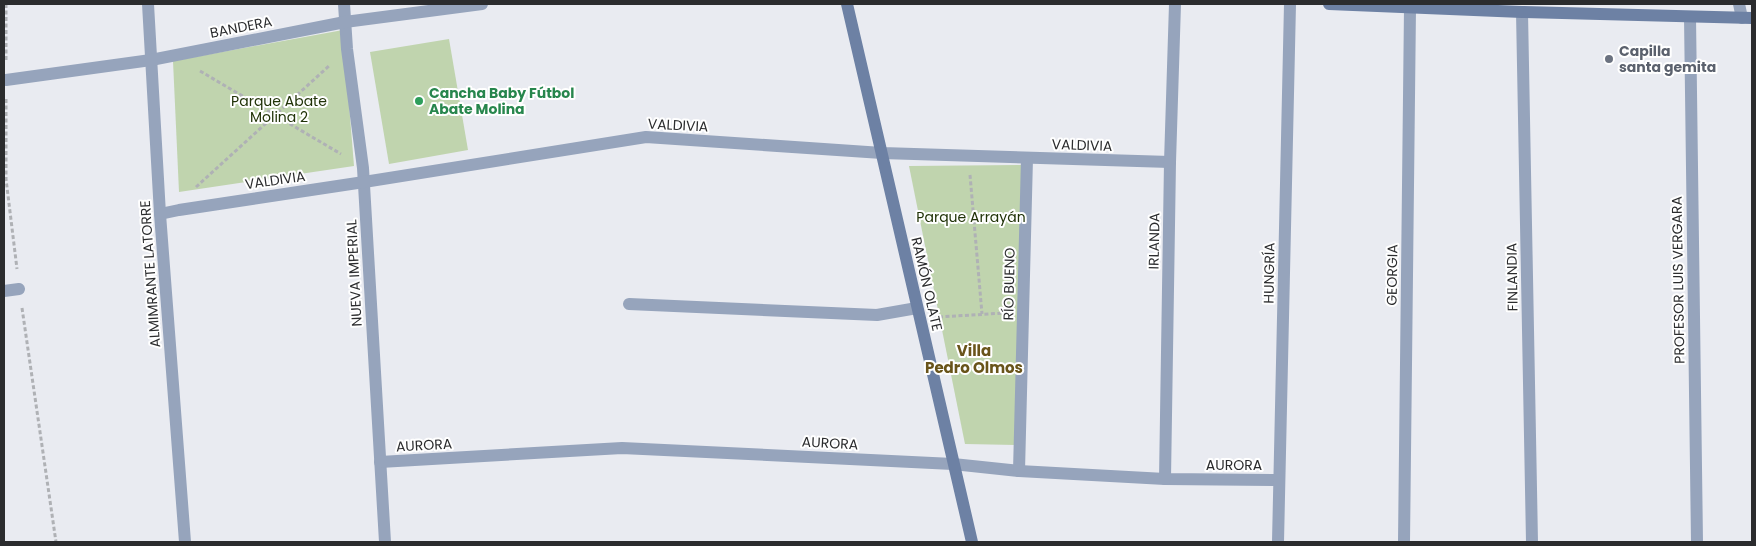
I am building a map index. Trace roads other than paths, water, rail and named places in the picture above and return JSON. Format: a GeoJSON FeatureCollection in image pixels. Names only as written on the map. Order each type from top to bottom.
{"type":"FeatureCollection","features":[{"type":"Feature","properties":{"kind":"street","name":"ALMIMRANTE LATORRE"},"geometry":{"type":"LineString","coordinates":[[148,4],[160,214],[185,542]]}},
{"type":"Feature","properties":{"kind":"street","name":"NUEVA IMPERIAL"},"geometry":{"type":"LineString","coordinates":[[344,4],[347,49],[363,168],[385,542]]}},
{"type":"Feature","properties":{"kind":"street","name":"BANDERA"},"geometry":{"type":"LineString","coordinates":[[6,80],[151,60],[345,22],[482,4]]}},
{"type":"Feature","properties":{"kind":"street","name":"RAMÓN OLATE"},"geometry":{"type":"LineString","coordinates":[[847,4],[972,542]]}},
{"type":"Feature","properties":{"kind":"street","name":"IRLANDA"},"geometry":{"type":"LineString","coordinates":[[1165,480],[1170,162],[1175,4]]}},
{"type":"Feature","properties":{"kind":"street","name":"HUNGRÍA"},"geometry":{"type":"LineString","coordinates":[[1278,542],[1290,4]]}},
{"type":"Feature","properties":{"kind":"street"},"geometry":{"type":"LineString","coordinates":[[1329,4],[1410,8],[1457,7],[1522,12],[1747,18]]}},
{"type":"Feature","properties":{"kind":"street"},"geometry":{"type":"LineString","coordinates":[[1739,4],[1747,18]]}},
{"type":"Feature","properties":{"kind":"street","name":"GEORGIA"},"geometry":{"type":"LineString","coordinates":[[1404,542],[1410,8]]}},
{"type":"Feature","properties":{"kind":"street","name":"FINLANDIA"},"geometry":{"type":"LineString","coordinates":[[1522,12],[1532,542]]}},
{"type":"Feature","properties":{"kind":"street","name":"PROFESOR LUIS VERGARA"},"geometry":{"type":"LineString","coordinates":[[1690,17],[1697,542]]}},
{"type":"Feature","properties":{"kind":"street","name":"VALDIVIA"},"geometry":{"type":"LineString","coordinates":[[160,214],[646,137],[882,153],[1170,162]]}},
{"type":"Feature","properties":{"kind":"street","name":"RÍO BUENO"},"geometry":{"type":"LineString","coordinates":[[1019,471],[1026,158]]}},
{"type":"Feature","properties":{"kind":"street"},"geometry":{"type":"LineString","coordinates":[[4,291],[19,289]]}},
{"type":"Feature","properties":{"kind":"street"},"geometry":{"type":"LineString","coordinates":[[628,304],[877,315],[918,313]]}},
{"type":"Feature","properties":{"kind":"street","name":"AURORA"},"geometry":{"type":"LineString","coordinates":[[380,462],[622,448],[954,464],[1019,471],[1165,480],[1278,480]]}},
{"type":"Feature","properties":{"kind":"place","name":"Capilla santa gemita"},"geometry":{"type":"Point","coordinates":[1609,59]}},
{"type":"Feature","properties":{"kind":"place","name":"Cancha Baby Fútbol Abate Molina"},"geometry":{"type":"Point","coordinates":[419,101]}},
{"type":"Feature","properties":{"kind":"district","name":"Villa Pedro Olmos"},"geometry":{"type":"Point","coordinates":[974,360]}},
{"type":"Feature","properties":{"kind":"park label","name":"Parque Abate Molina 2"},"geometry":{"type":"Point","coordinates":[279,109]}},
{"type":"Feature","properties":{"kind":"park label","name":"Parque Arrayán"},"geometry":{"type":"Point","coordinates":[971,217]}}]}
